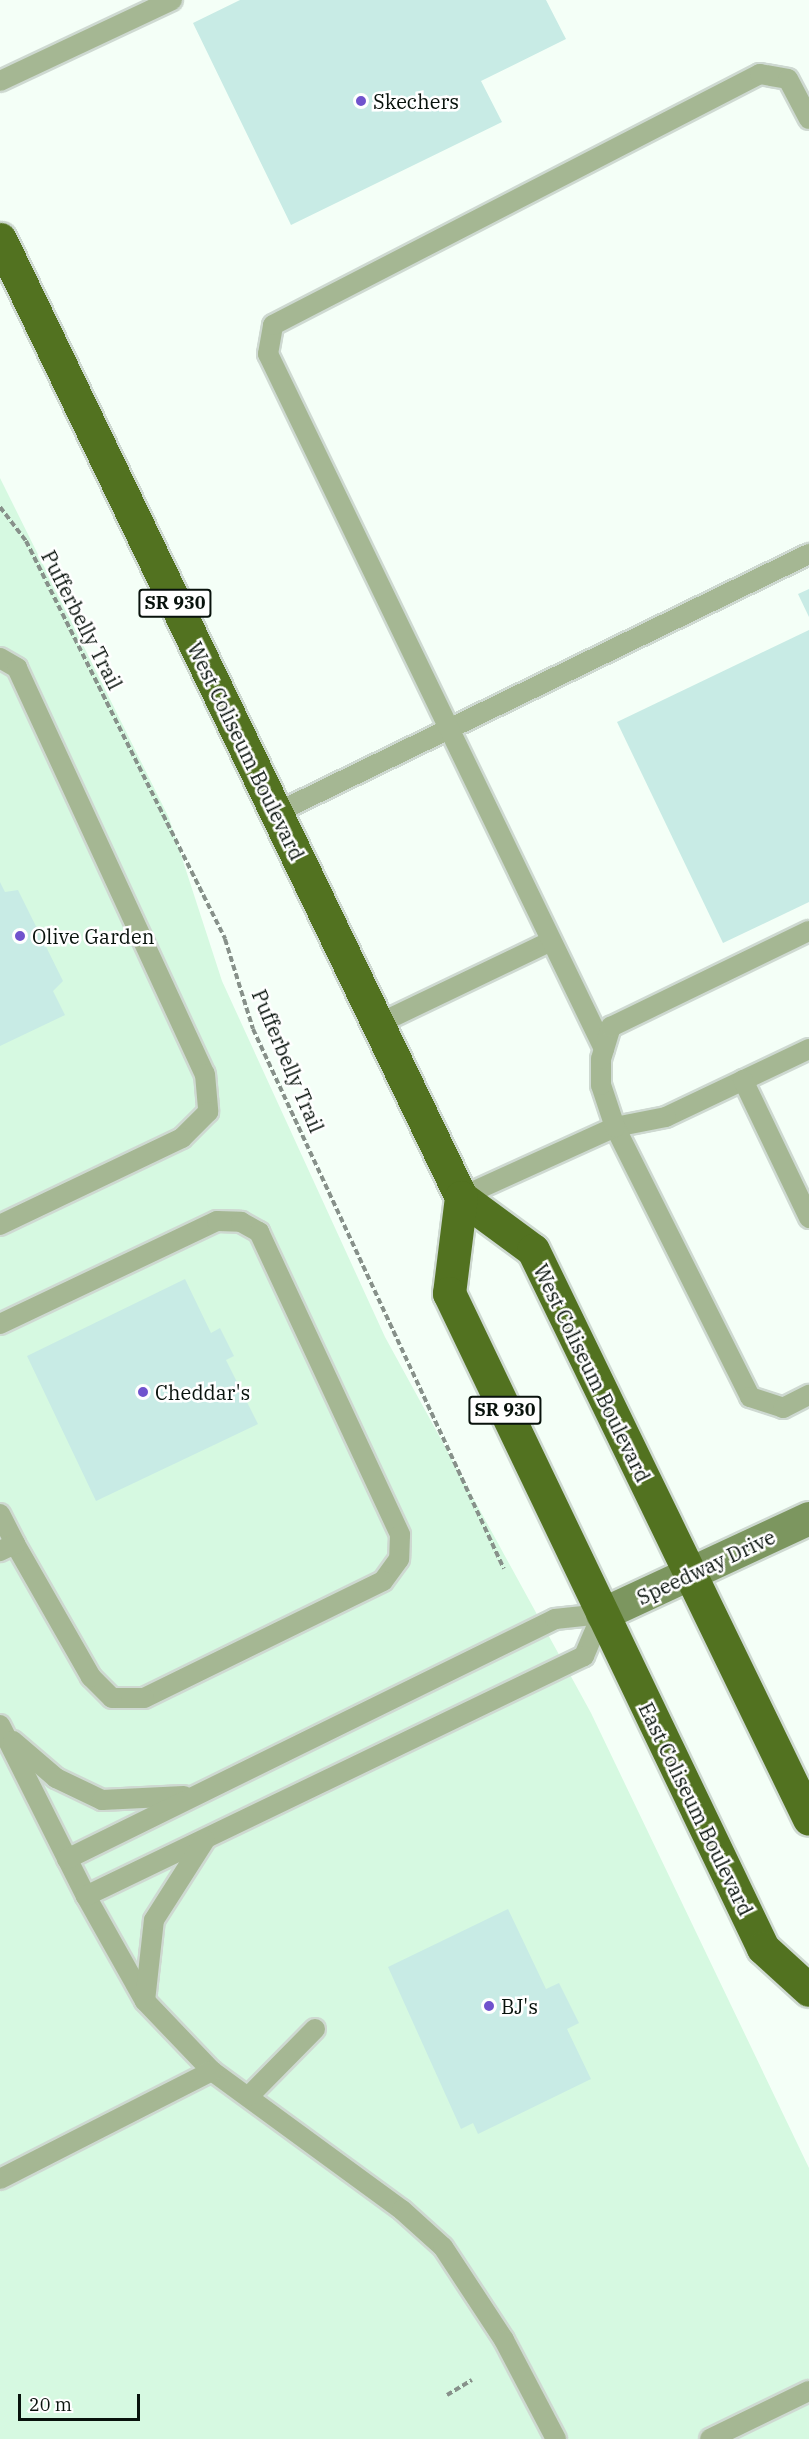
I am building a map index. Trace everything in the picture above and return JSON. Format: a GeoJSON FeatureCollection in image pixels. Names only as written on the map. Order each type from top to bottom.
{"type":"FeatureCollection","features":[{"type":"Feature","properties":{"kind":"highway","name":"West Coliseum Boulevard"},"geometry":{"type":"LineString","coordinates":[[0,239],[461,1197],[533,1250],[690,1576]]}},
{"type":"Feature","properties":{"kind":"highway","name":"SR 930"},"geometry":{"type":"LineString","coordinates":[[461,1197],[449,1293],[602,1614]]}},
{"type":"Feature","properties":{"kind":"highway","name":"SR 930"},"geometry":{"type":"LineString","coordinates":[[690,1576],[809,1819]]}},
{"type":"Feature","properties":{"kind":"highway","name":"East Coliseum Boulevard"},"geometry":{"type":"LineString","coordinates":[[602,1614],[763,1948],[809,1990]]}},
{"type":"Feature","properties":{"kind":"main road","name":"Speedway Drive"},"geometry":{"type":"LineString","coordinates":[[602,1614],[690,1576],[809,1518]]}},
{"type":"Feature","properties":{"kind":"lane"},"geometry":{"type":"LineString","coordinates":[[0,81],[172,0]]}},
{"type":"Feature","properties":{"kind":"lane"},"geometry":{"type":"LineString","coordinates":[[604,1049],[447,730],[268,354],[273,325],[760,74],[788,79],[809,119]]}},
{"type":"Feature","properties":{"kind":"lane"},"geometry":{"type":"LineString","coordinates":[[276,813],[809,554]]}},
{"type":"Feature","properties":{"kind":"lane"},"geometry":{"type":"LineString","coordinates":[[0,658],[17,668],[205,1074],[208,1112],[182,1138],[0,1226]]}},
{"type":"Feature","properties":{"kind":"lane"},"geometry":{"type":"LineString","coordinates":[[809,931],[611,1027],[604,1049],[601,1085],[615,1126],[750,1397],[783,1408],[809,1395]]}},
{"type":"Feature","properties":{"kind":"lane"},"geometry":{"type":"LineString","coordinates":[[378,1024],[551,941]]}},
{"type":"Feature","properties":{"kind":"lane"},"geometry":{"type":"LineString","coordinates":[[461,1197],[615,1126],[666,1117],[809,1049]]}},
{"type":"Feature","properties":{"kind":"lane"},"geometry":{"type":"LineString","coordinates":[[743,1080],[809,1218]]}},
{"type":"Feature","properties":{"kind":"lane"},"geometry":{"type":"LineString","coordinates":[[0,1324],[217,1221],[241,1222],[259,1232],[399,1534],[399,1559],[384,1581],[144,1698],[112,1698],[91,1677],[7,1547],[0,1514]]}},
{"type":"Feature","properties":{"kind":"lane"},"geometry":{"type":"LineString","coordinates":[[68,1858],[555,1619],[602,1614],[584,1656],[86,1896]]}},
{"type":"Feature","properties":{"kind":"lane"},"geometry":{"type":"LineString","coordinates":[[2,1730],[56,1778],[102,1800],[192,1796]]}},
{"type":"Feature","properties":{"kind":"lane"},"geometry":{"type":"LineString","coordinates":[[2,1730],[86,1896],[145,2001],[212,2071],[402,2210],[443,2247],[509,2348],[556,2439]]}},
{"type":"Feature","properties":{"kind":"lane"},"geometry":{"type":"LineString","coordinates":[[145,2001],[154,1920],[206,1839]]}},
{"type":"Feature","properties":{"kind":"lane"},"geometry":{"type":"LineString","coordinates":[[249,2096],[315,2029]]}},
{"type":"Feature","properties":{"kind":"lane"},"geometry":{"type":"LineString","coordinates":[[0,2179],[212,2071]]}},
{"type":"Feature","properties":{"kind":"lane"},"geometry":{"type":"LineString","coordinates":[[710,2439],[809,2391]]}},
{"type":"Feature","properties":{"kind":"path","name":"Pufferbelly Trail"},"geometry":{"type":"LineString","coordinates":[[0,507],[26,541],[225,939],[253,1029],[504,1569]]}},
{"type":"Feature","properties":{"kind":"path"},"geometry":{"type":"LineString","coordinates":[[447,2395],[472,2380]]}},
{"type":"Feature","properties":{"kind":"shaded area"},"geometry":{"type":"Polygon","coordinates":[[[0,478],[169,818],[222,981],[385,1337],[591,1713],[809,2168],[809,2439],[0,2439],[0,478]]]}},
{"type":"Feature","properties":{"kind":"building","name":"Skechers"},"geometry":{"type":"Polygon","coordinates":[[[240,0],[546,0],[566,39],[481,81],[502,122],[291,225],[193,23],[240,0]]]}},
{"type":"Feature","properties":{"kind":"building"},"geometry":{"type":"Polygon","coordinates":[[[809,589],[809,617],[798,594],[809,589]]]}},
{"type":"Feature","properties":{"kind":"building"},"geometry":{"type":"Polygon","coordinates":[[[809,630],[809,902],[723,943],[617,722],[809,630]]]}},
{"type":"Feature","properties":{"kind":"building","name":"Olive Garden"},"geometry":{"type":"Polygon","coordinates":[[[0,882],[5,892],[18,890],[63,981],[53,991],[65,1015],[0,1046],[0,882]]]}},
{"type":"Feature","properties":{"kind":"building","name":"Cheddar's"},"geometry":{"type":"Polygon","coordinates":[[[185,1279],[211,1333],[220,1328],[234,1356],[226,1360],[258,1424],[96,1501],[27,1356],[185,1279]]]}},
{"type":"Feature","properties":{"kind":"building","name":"BJ's"},"geometry":{"type":"Polygon","coordinates":[[[508,1909],[546,1989],[559,1983],[579,2023],[567,2029],[591,2079],[478,2134],[473,2123],[461,2129],[388,1967],[508,1909]]]}},
{"type":"Feature","properties":{"kind":"place","name":"Skechers"},"geometry":{"type":"Point","coordinates":[361,101]}},
{"type":"Feature","properties":{"kind":"place","name":"Olive Garden"},"geometry":{"type":"Point","coordinates":[20,936]}},
{"type":"Feature","properties":{"kind":"place","name":"Cheddar's"},"geometry":{"type":"Point","coordinates":[143,1392]}},
{"type":"Feature","properties":{"kind":"place","name":"BJ's"},"geometry":{"type":"Point","coordinates":[489,2006]}}]}
